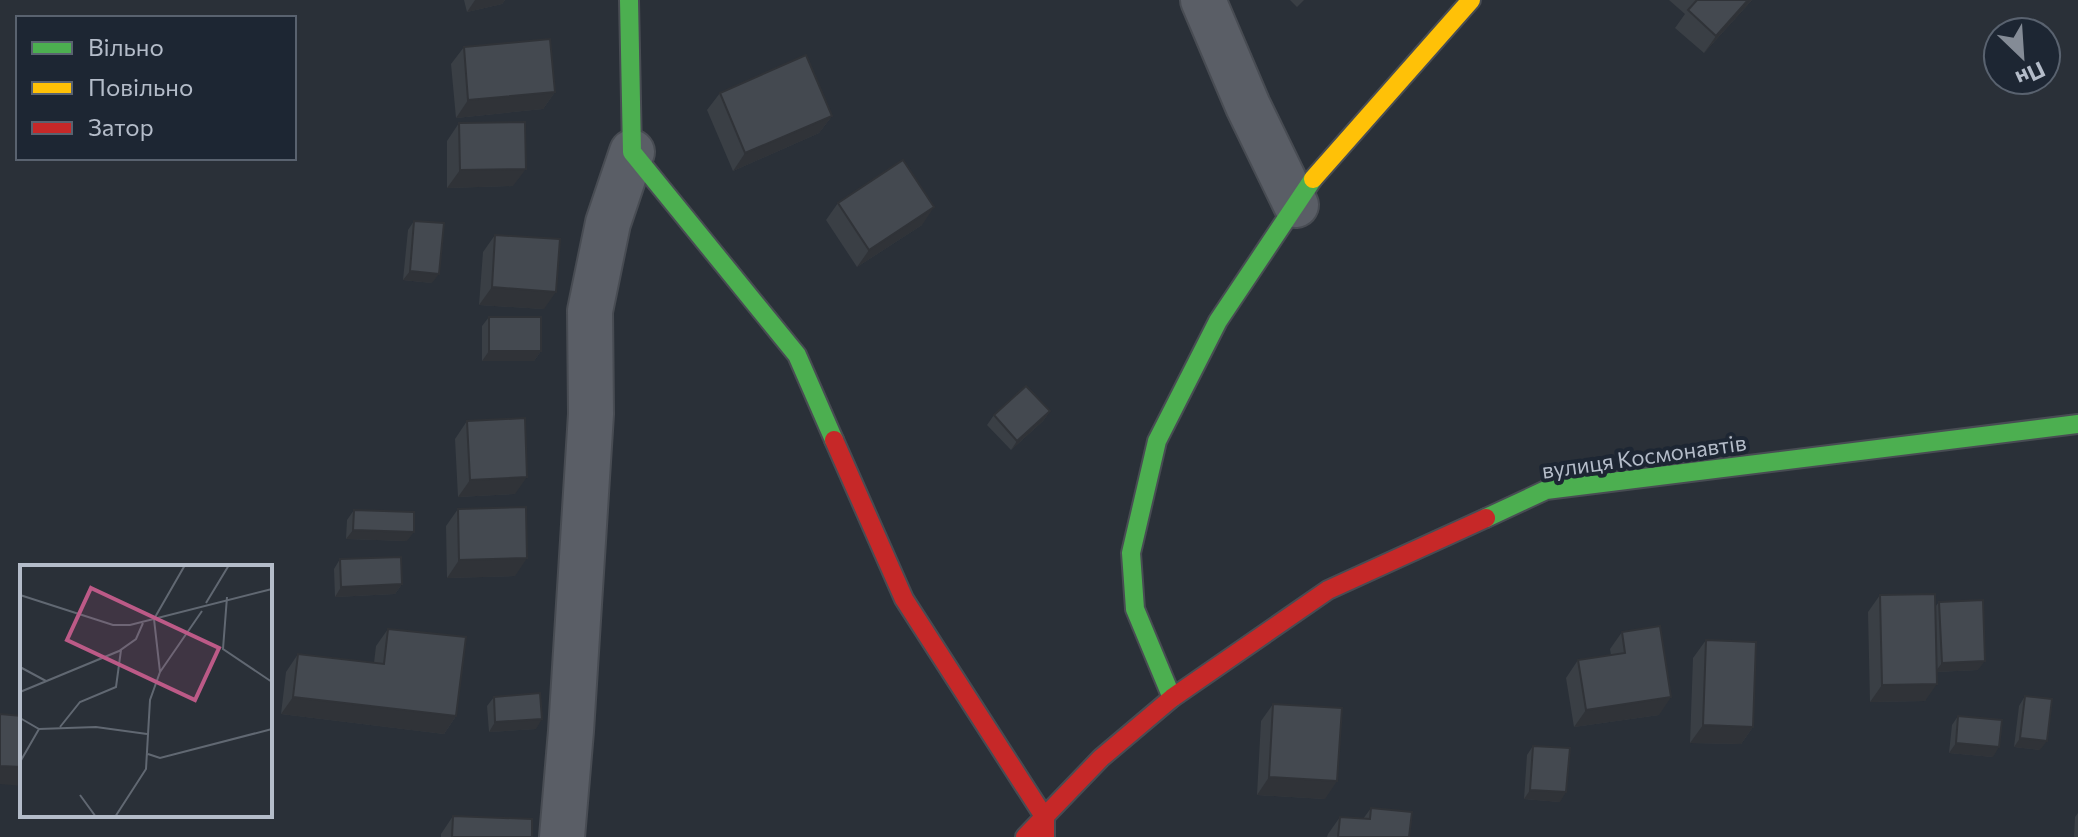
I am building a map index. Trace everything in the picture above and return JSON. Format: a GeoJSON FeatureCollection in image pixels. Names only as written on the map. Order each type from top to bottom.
{"type":"FeatureCollection","features":[{"type":"Feature","properties":{"kind":"street"},"geometry":{"type":"LineString","coordinates":[[562,837],[591,414],[590,311],[608,223],[632,152],[629,0]]}},
{"type":"Feature","properties":{"kind":"street"},"geometry":{"type":"LineString","coordinates":[[1203,0],[1248,106],[1296,205]]}},
{"type":"Feature","properties":{"kind":"street"},"geometry":{"type":"LineString","coordinates":[[1172,698],[1135,609],[1131,553],[1157,441],[1218,321],[1314,177],[1471,0]]}},
{"type":"Feature","properties":{"kind":"street"},"geometry":{"type":"LineString","coordinates":[[632,152],[797,355],[904,599],[1045,828]]}},
{"type":"Feature","properties":{"kind":"street","name":"вулиця Космонавтів"},"geometry":{"type":"LineString","coordinates":[[1025,837],[1045,828],[1101,758],[1172,698],[1328,590],[1546,490],[2078,424]]}},
{"type":"Feature","properties":{"kind":"building"},"geometry":{"type":"Polygon","coordinates":[[[1697,0],[1748,0],[1716,36],[1688,10],[1697,0]]]}},
{"type":"Feature","properties":{"kind":"building"},"geometry":{"type":"Polygon","coordinates":[[[550,39],[555,92],[468,100],[464,47],[550,39]]]}},
{"type":"Feature","properties":{"kind":"building"},"geometry":{"type":"Polygon","coordinates":[[[806,55],[832,116],[745,153],[720,93],[806,55]]]}},
{"type":"Feature","properties":{"kind":"building"},"geometry":{"type":"Polygon","coordinates":[[[525,122],[526,169],[460,170],[459,123],[525,122]]]}},
{"type":"Feature","properties":{"kind":"building"},"geometry":{"type":"Polygon","coordinates":[[[903,160],[934,207],[869,250],[838,203],[903,160]]]}},
{"type":"Feature","properties":{"kind":"building"},"geometry":{"type":"Polygon","coordinates":[[[414,221],[444,223],[439,274],[410,271],[414,221]]]}},
{"type":"Feature","properties":{"kind":"building"},"geometry":{"type":"Polygon","coordinates":[[[495,235],[560,239],[556,292],[492,287],[495,235]]]}},
{"type":"Feature","properties":{"kind":"building"},"geometry":{"type":"Polygon","coordinates":[[[489,317],[541,317],[541,351],[489,351],[489,317]]]}},
{"type":"Feature","properties":{"kind":"building"},"geometry":{"type":"Polygon","coordinates":[[[1026,386],[1050,411],[1017,441],[994,415],[1026,386]]]}},
{"type":"Feature","properties":{"kind":"building"},"geometry":{"type":"Polygon","coordinates":[[[525,418],[527,477],[470,480],[467,421],[525,418]]]}},
{"type":"Feature","properties":{"kind":"building"},"geometry":{"type":"Polygon","coordinates":[[[526,507],[527,558],[459,560],[458,509],[526,507]]]}},
{"type":"Feature","properties":{"kind":"building"},"geometry":{"type":"Polygon","coordinates":[[[354,510],[414,512],[414,532],[353,530],[354,510]]]}},
{"type":"Feature","properties":{"kind":"building"},"geometry":{"type":"Polygon","coordinates":[[[401,557],[402,584],[341,587],[340,559],[401,557]]]}},
{"type":"Feature","properties":{"kind":"building"},"geometry":{"type":"Polygon","coordinates":[[[1935,594],[1937,684],[1882,685],[1880,595],[1935,594]]]}},
{"type":"Feature","properties":{"kind":"building"},"geometry":{"type":"Polygon","coordinates":[[[1983,600],[1985,661],[1942,663],[1939,602],[1983,600]]]}},
{"type":"Feature","properties":{"kind":"building"},"geometry":{"type":"Polygon","coordinates":[[[1660,626],[1671,697],[1586,710],[1578,660],[1625,653],[1622,632],[1660,626]]]}},
{"type":"Feature","properties":{"kind":"building"},"geometry":{"type":"Polygon","coordinates":[[[388,629],[466,637],[456,716],[293,697],[298,654],[384,664],[388,629]]]}},
{"type":"Feature","properties":{"kind":"building"},"geometry":{"type":"Polygon","coordinates":[[[1706,640],[1756,642],[1753,727],[1703,725],[1706,640]]]}},
{"type":"Feature","properties":{"kind":"building"},"geometry":{"type":"Polygon","coordinates":[[[540,693],[542,719],[495,722],[494,697],[540,693]]]}},
{"type":"Feature","properties":{"kind":"building"},"geometry":{"type":"Polygon","coordinates":[[[2025,696],[2052,699],[2047,741],[2020,738],[2025,696]]]}},
{"type":"Feature","properties":{"kind":"building"},"geometry":{"type":"Polygon","coordinates":[[[1273,704],[1342,708],[1337,781],[1269,777],[1273,704]]]}},
{"type":"Feature","properties":{"kind":"building"},"geometry":{"type":"Polygon","coordinates":[[[0,714],[20,716],[20,767],[0,766],[0,714]]]}},
{"type":"Feature","properties":{"kind":"building"},"geometry":{"type":"Polygon","coordinates":[[[1958,716],[2002,720],[1999,747],[1956,743],[1958,716]]]}},
{"type":"Feature","properties":{"kind":"building"},"geometry":{"type":"Polygon","coordinates":[[[1533,746],[1570,748],[1566,792],[1530,790],[1533,746]]]}},
{"type":"Feature","properties":{"kind":"building"},"geometry":{"type":"Polygon","coordinates":[[[1371,808],[1412,812],[1409,837],[1338,837],[1340,817],[1370,819],[1371,808]]]}},
{"type":"Feature","properties":{"kind":"building"},"geometry":{"type":"Polygon","coordinates":[[[453,816],[532,819],[532,837],[452,837],[453,816]]]}},
{"type":"Feature","properties":{"kind":"traffic: fast"},"geometry":{"type":"LineString","coordinates":[[629,0],[632,152],[797,355],[834,440]]}},
{"type":"Feature","properties":{"kind":"traffic: fast"},"geometry":{"type":"LineString","coordinates":[[1172,698],[1135,609],[1131,553],[1157,441],[1218,321],[1313,179]]}},
{"type":"Feature","properties":{"kind":"traffic: fast"},"geometry":{"type":"LineString","coordinates":[[1486,518],[1546,490],[2078,424]]}},
{"type":"Feature","properties":{"kind":"traffic: slow"},"geometry":{"type":"LineString","coordinates":[[1313,179],[1471,0]]}},
{"type":"Feature","properties":{"kind":"traffic: jam"},"geometry":{"type":"LineString","coordinates":[[834,440],[904,599],[1045,818],[1045,837]]}},
{"type":"Feature","properties":{"kind":"traffic: jam"},"geometry":{"type":"LineString","coordinates":[[1025,837],[1101,758],[1172,698],[1328,590],[1486,518]]}}]}
